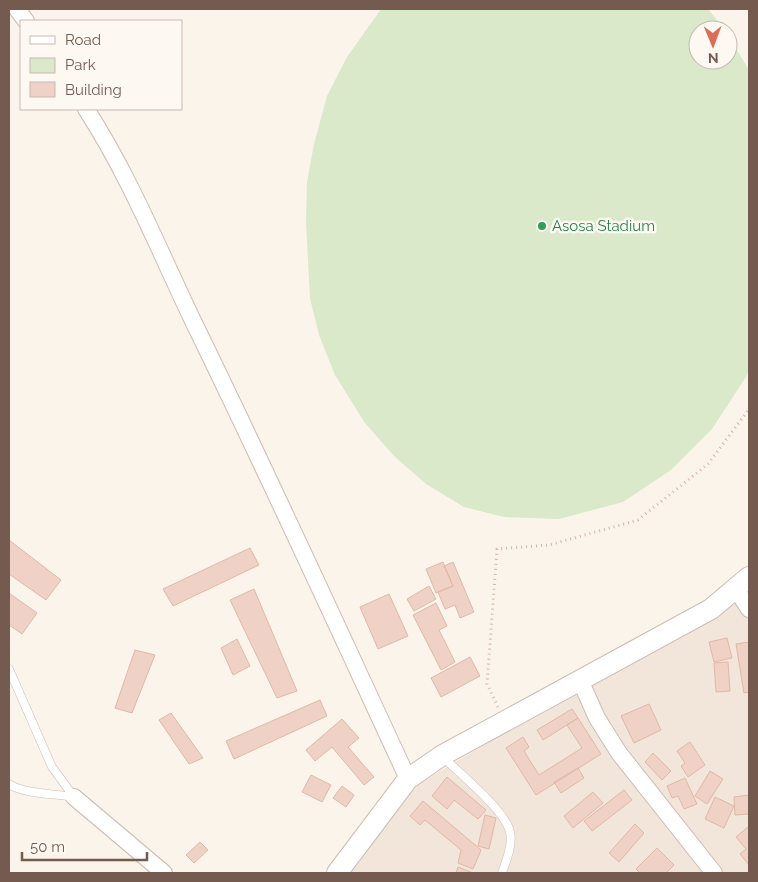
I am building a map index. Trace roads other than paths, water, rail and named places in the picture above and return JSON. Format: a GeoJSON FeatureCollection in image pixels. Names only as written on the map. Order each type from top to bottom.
{"type":"FeatureCollection","features":[{"type":"Feature","properties":{"kind":"street"},"geometry":{"type":"LineString","coordinates":[[17,9],[25,20]]}},
{"type":"Feature","properties":{"kind":"street"},"geometry":{"type":"LineString","coordinates":[[87,110],[101,132],[139,207],[241,418],[408,779]]}},
{"type":"Feature","properties":{"kind":"street"},"geometry":{"type":"LineString","coordinates":[[337,873],[408,779],[441,756],[711,609],[743,582],[749,609]]}},
{"type":"Feature","properties":{"kind":"street"},"geometry":{"type":"LineString","coordinates":[[580,680],[597,718],[619,753],[714,873]]}},
{"type":"Feature","properties":{"kind":"street"},"geometry":{"type":"LineString","coordinates":[[74,797],[164,873]]}},
{"type":"Feature","properties":{"kind":"lane"},"geometry":{"type":"LineString","coordinates":[[9,669],[52,767],[74,797]]}},
{"type":"Feature","properties":{"kind":"lane"},"geometry":{"type":"LineString","coordinates":[[441,756],[502,815],[510,832],[508,853],[502,873]]}},
{"type":"Feature","properties":{"kind":"lane"},"geometry":{"type":"LineString","coordinates":[[9,784],[21,788],[74,797]]}},
{"type":"Feature","properties":{"kind":"place","name":"Asosa Stadium"},"geometry":{"type":"Point","coordinates":[542,226]}}]}
